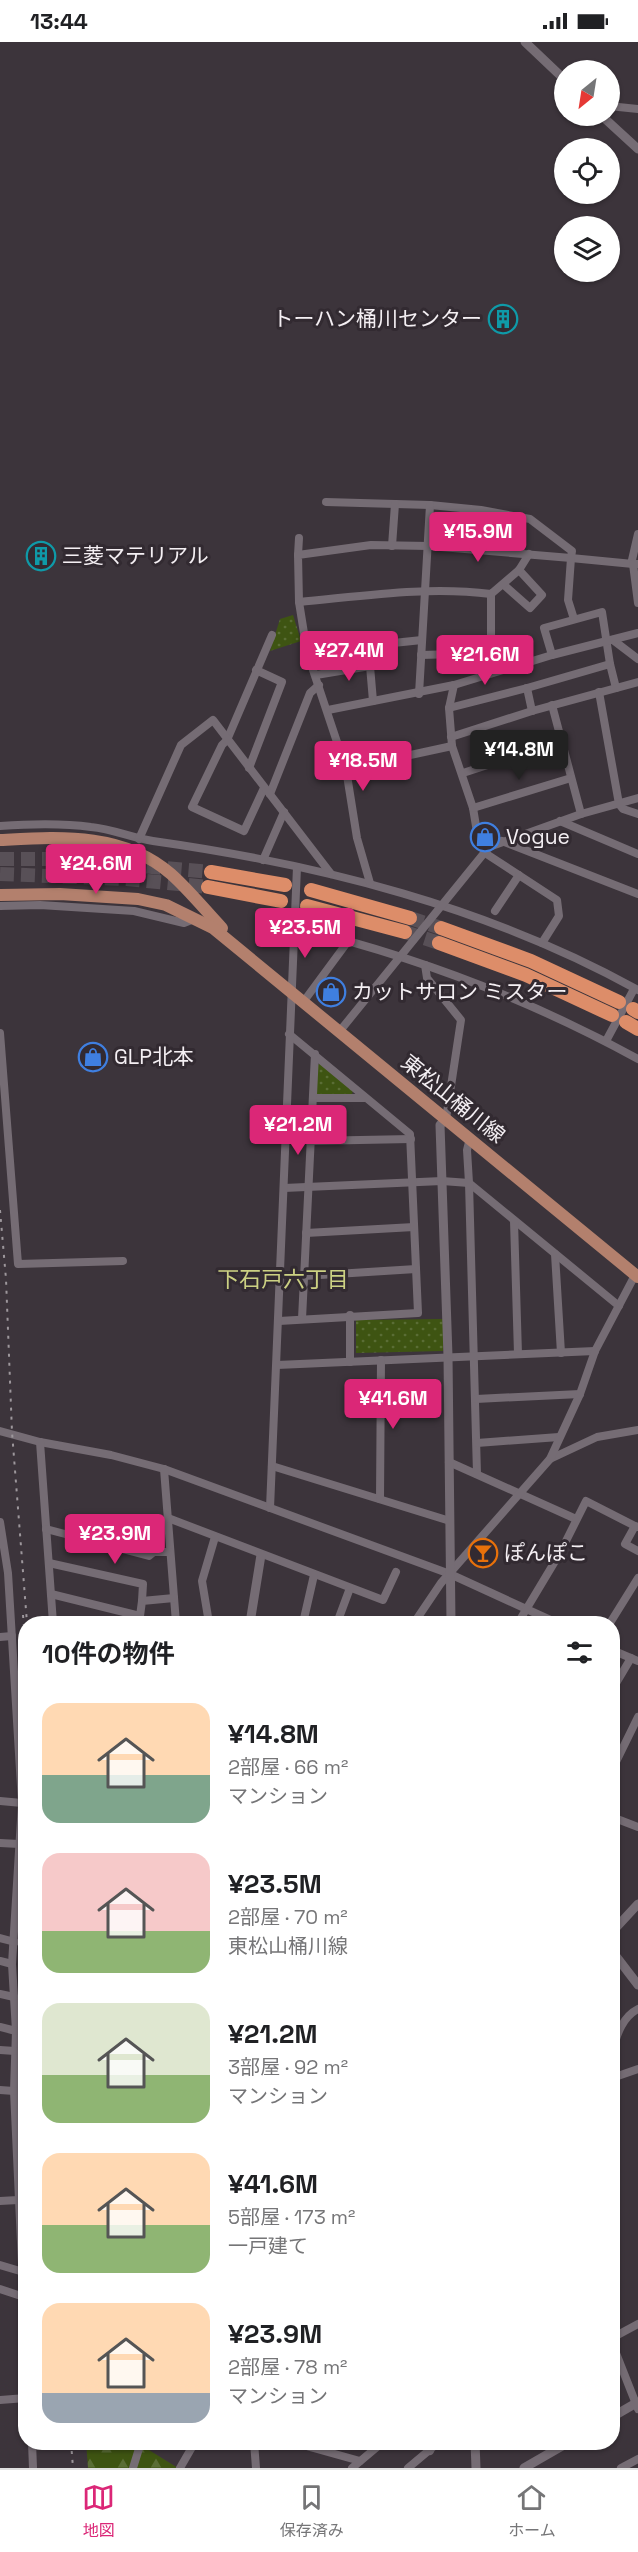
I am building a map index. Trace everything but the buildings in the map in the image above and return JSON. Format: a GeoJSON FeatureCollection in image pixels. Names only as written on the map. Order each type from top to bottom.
{"type":"FeatureCollection","features":[{"type":"Feature","properties":{"kind":"highway"},"geometry":{"type":"LineString","coordinates":[[212,872],[285,885]]}},
{"type":"Feature","properties":{"kind":"highway"},"geometry":{"type":"LineString","coordinates":[[208,887],[281,901]]}},
{"type":"Feature","properties":{"kind":"highway"},"geometry":{"type":"LineString","coordinates":[[310,890],[410,918]]}},
{"type":"Feature","properties":{"kind":"highway"},"geometry":{"type":"LineString","coordinates":[[307,906],[405,932]]}},
{"type":"Feature","properties":{"kind":"highway"},"geometry":{"type":"LineString","coordinates":[[441,928],[531,961],[619,1002]]}},
{"type":"Feature","properties":{"kind":"highway"},"geometry":{"type":"LineString","coordinates":[[439,943],[526,975],[612,1015]]}},
{"type":"Feature","properties":{"kind":"main road","name":"東松山桶川線"},"geometry":{"type":"LineString","coordinates":[[0,840],[88,838],[117,845],[147,857],[171,874],[243,950]]}},
{"type":"Feature","properties":{"kind":"main road","name":"東松山桶川線"},"geometry":{"type":"LineString","coordinates":[[0,895],[60,894],[138,899],[166,905],[213,928],[243,950],[339,1032],[637,1276]]}},
{"type":"Feature","properties":{"kind":"street"},"geometry":{"type":"LineString","coordinates":[[525,42],[554,70]]}},
{"type":"Feature","properties":{"kind":"street"},"geometry":{"type":"LineString","coordinates":[[620,107],[638,109]]}},
{"type":"Feature","properties":{"kind":"street"},"geometry":{"type":"LineString","coordinates":[[613,126],[638,149]]}},
{"type":"Feature","properties":{"kind":"street"},"geometry":{"type":"LineString","coordinates":[[326,502],[430,505],[481,510],[530,519],[572,551],[568,600],[574,619]]}},
{"type":"Feature","properties":{"kind":"street"},"geometry":{"type":"LineString","coordinates":[[392,546],[395,504]]}},
{"type":"Feature","properties":{"kind":"street"},"geometry":{"type":"LineString","coordinates":[[419,694],[430,505]]}},
{"type":"Feature","properties":{"kind":"street"},"geometry":{"type":"LineString","coordinates":[[638,534],[632,560],[635,564],[638,603]]}},
{"type":"Feature","properties":{"kind":"street"},"geometry":{"type":"LineString","coordinates":[[299,537],[299,602],[307,652],[346,769],[357,838],[370,883]]}},
{"type":"Feature","properties":{"kind":"street"},"geometry":{"type":"LineString","coordinates":[[298,555],[371,545],[429,546],[635,564]]}},
{"type":"Feature","properties":{"kind":"street"},"geometry":{"type":"LineString","coordinates":[[299,602],[425,590],[491,594],[519,570],[529,554]]}},
{"type":"Feature","properties":{"kind":"street"},"geometry":{"type":"LineString","coordinates":[[504,585],[530,608],[542,595],[519,570]]}},
{"type":"Feature","properties":{"kind":"street"},"geometry":{"type":"LineString","coordinates":[[491,594],[491,672]]}},
{"type":"Feature","properties":{"kind":"street"},"geometry":{"type":"LineString","coordinates":[[552,656],[544,628],[602,612],[610,641],[610,664],[616,688]]}},
{"type":"Feature","properties":{"kind":"street"},"geometry":{"type":"LineString","coordinates":[[328,710],[419,694],[491,672],[638,633]]}},
{"type":"Feature","properties":{"kind":"street"},"geometry":{"type":"LineString","coordinates":[[272,635],[227,740],[222,745],[192,807],[244,831],[267,791],[310,693],[319,685]]}},
{"type":"Feature","properties":{"kind":"street"},"geometry":{"type":"LineString","coordinates":[[307,652],[422,640]]}},
{"type":"Feature","properties":{"kind":"street"},"geometry":{"type":"LineString","coordinates":[[610,641],[638,659]]}},
{"type":"Feature","properties":{"kind":"street"},"geometry":{"type":"LineString","coordinates":[[422,656],[491,653]]}},
{"type":"Feature","properties":{"kind":"street"},"geometry":{"type":"LineString","coordinates":[[449,708],[610,664]]}},
{"type":"Feature","properties":{"kind":"street"},"geometry":{"type":"LineString","coordinates":[[316,675],[370,666],[374,701]]}},
{"type":"Feature","properties":{"kind":"street"},"geometry":{"type":"LineString","coordinates":[[249,768],[282,682],[256,670]]}},
{"type":"Feature","properties":{"kind":"street"},"geometry":{"type":"LineString","coordinates":[[346,769],[452,741],[532,711],[638,682]]}},
{"type":"Feature","properties":{"kind":"street"},"geometry":{"type":"LineString","coordinates":[[454,685],[449,708],[452,741],[473,808],[478,838],[485,853],[557,900],[559,916],[542,943]]}},
{"type":"Feature","properties":{"kind":"street"},"geometry":{"type":"LineString","coordinates":[[527,688],[532,711]]}},
{"type":"Feature","properties":{"kind":"street"},"geometry":{"type":"LineString","coordinates":[[599,692],[619,804],[623,809],[638,814]]}},
{"type":"Feature","properties":{"kind":"street"},"geometry":{"type":"LineString","coordinates":[[552,705],[581,814]]}},
{"type":"Feature","properties":{"kind":"street"},"geometry":{"type":"LineString","coordinates":[[139,839],[181,745],[213,720],[331,874]]}},
{"type":"Feature","properties":{"kind":"street"},"geometry":{"type":"LineString","coordinates":[[463,773],[561,741]]}},
{"type":"Feature","properties":{"kind":"street"},"geometry":{"type":"LineString","coordinates":[[473,808],[571,778]]}},
{"type":"Feature","properties":{"kind":"street"},"geometry":{"type":"LineString","coordinates":[[339,1032],[489,847],[581,814],[638,798]]}},
{"type":"Feature","properties":{"kind":"street"},"geometry":{"type":"LineString","coordinates":[[263,860],[284,812]]}},
{"type":"Feature","properties":{"kind":"street"},"geometry":{"type":"LineString","coordinates":[[560,821],[638,854]]}},
{"type":"Feature","properties":{"kind":"street"},"geometry":{"type":"LineString","coordinates":[[0,826],[92,826],[139,839],[204,848],[331,874],[444,905],[542,943],[636,989],[606,1041]]}},
{"type":"Feature","properties":{"kind":"street"},"geometry":{"type":"LineString","coordinates":[[502,841],[638,894]]}},
{"type":"Feature","properties":{"kind":"street"},"geometry":{"type":"LineString","coordinates":[[270,1508],[290,990],[297,867]]}},
{"type":"Feature","properties":{"kind":"street"},"geometry":{"type":"LineString","coordinates":[[495,910],[519,875]]}},
{"type":"Feature","properties":{"kind":"street"},"geometry":{"type":"LineString","coordinates":[[0,906],[40,905],[134,911],[184,923],[195,918]]}},
{"type":"Feature","properties":{"kind":"street"},"geometry":{"type":"LineString","coordinates":[[294,927],[402,956],[486,986],[606,1041],[638,1059]]}},
{"type":"Feature","properties":{"kind":"street"},"geometry":{"type":"LineString","coordinates":[[304,1001],[349,940]]}},
{"type":"Feature","properties":{"kind":"street"},"geometry":{"type":"LineString","coordinates":[[425,965],[426,978],[461,1020],[446,1119],[441,1125],[448,1356],[451,1616]]}},
{"type":"Feature","properties":{"kind":"street"},"geometry":{"type":"LineString","coordinates":[[0,1033],[18,1264],[123,1261]]}},
{"type":"Feature","properties":{"kind":"street"},"geometry":{"type":"LineString","coordinates":[[279,1321],[418,1313],[410,1134],[289,1034]]}},
{"type":"Feature","properties":{"kind":"street"},"geometry":{"type":"LineString","coordinates":[[302,1319],[315,1054]]}},
{"type":"Feature","properties":{"kind":"street"},"geometry":{"type":"LineString","coordinates":[[313,1098],[365,1098]]}},
{"type":"Feature","properties":{"kind":"street"},"geometry":{"type":"LineString","coordinates":[[470,1138],[467,1150],[477,1474]]}},
{"type":"Feature","properties":{"kind":"street"},"geometry":{"type":"LineString","coordinates":[[309,1141],[411,1139]]}},
{"type":"Feature","properties":{"kind":"street"},"geometry":{"type":"LineString","coordinates":[[284,1188],[308,1189],[442,1181],[469,1184],[619,1306]]}},
{"type":"Feature","properties":{"kind":"street"},"geometry":{"type":"LineString","coordinates":[[514,1221],[518,1354]]}},
{"type":"Feature","properties":{"kind":"street"},"geometry":{"type":"LineString","coordinates":[[306,1233],[414,1227]]}},
{"type":"Feature","properties":{"kind":"street"},"geometry":{"type":"LineString","coordinates":[[555,1254],[561,1353]]}},
{"type":"Feature","properties":{"kind":"street"},"geometry":{"type":"LineString","coordinates":[[304,1276],[416,1269]]}},
{"type":"Feature","properties":{"kind":"street"},"geometry":{"type":"LineString","coordinates":[[417,1616],[481,1535],[550,1459],[580,1394],[595,1351],[637,1276]]}},
{"type":"Feature","properties":{"kind":"street"},"geometry":{"type":"LineString","coordinates":[[350,1316],[350,1362]]}},
{"type":"Feature","properties":{"kind":"street"},"geometry":{"type":"LineString","coordinates":[[277,1365],[595,1351]]}},
{"type":"Feature","properties":{"kind":"street"},"geometry":{"type":"LineString","coordinates":[[380,1499],[381,1360]]}},
{"type":"Feature","properties":{"kind":"street"},"geometry":{"type":"LineString","coordinates":[[476,1399],[580,1394]]}},
{"type":"Feature","properties":{"kind":"street"},"geometry":{"type":"LineString","coordinates":[[550,1459],[597,1437],[638,1430]]}},
{"type":"Feature","properties":{"kind":"street"},"geometry":{"type":"LineString","coordinates":[[0,1431],[164,1469],[450,1574],[543,1616]]}},
{"type":"Feature","properties":{"kind":"street"},"geometry":{"type":"LineString","coordinates":[[477,1443],[560,1437]]}},
{"type":"Feature","properties":{"kind":"street"},"geometry":{"type":"LineString","coordinates":[[40,1442],[53,1616]]}},
{"type":"Feature","properties":{"kind":"street"},"geometry":{"type":"LineString","coordinates":[[449,1462],[576,1519]]}},
{"type":"Feature","properties":{"kind":"street"},"geometry":{"type":"LineString","coordinates":[[272,1466],[450,1521]]}},
{"type":"Feature","properties":{"kind":"street"},"geometry":{"type":"LineString","coordinates":[[164,1469],[175,1616]]}},
{"type":"Feature","properties":{"kind":"street"},"geometry":{"type":"LineString","coordinates":[[522,1616],[560,1553],[586,1501],[636,1526],[625,1545],[638,1551]]}},
{"type":"Feature","properties":{"kind":"street"},"geometry":{"type":"LineString","coordinates":[[168,1518],[314,1575],[383,1599],[396,1572]]}},
{"type":"Feature","properties":{"kind":"street"},"geometry":{"type":"LineString","coordinates":[[0,1522],[8,1573],[18,1736]]}},
{"type":"Feature","properties":{"kind":"street"},"geometry":{"type":"LineString","coordinates":[[46,1529],[149,1556],[154,1552],[170,1552]]}},
{"type":"Feature","properties":{"kind":"street"},"geometry":{"type":"LineString","coordinates":[[208,1616],[202,1581],[215,1537]]}},
{"type":"Feature","properties":{"kind":"street"},"geometry":{"type":"LineString","coordinates":[[251,1616],[261,1555]]}},
{"type":"Feature","properties":{"kind":"street"},"geometry":{"type":"LineString","coordinates":[[49,1563],[143,1584],[140,1616],[51,1594]]}},
{"type":"Feature","properties":{"kind":"street"},"geometry":{"type":"LineString","coordinates":[[305,1616],[314,1575]]}},
{"type":"Feature","properties":{"kind":"street"},"geometry":{"type":"LineString","coordinates":[[615,1616],[637,1582]]}},
{"type":"Feature","properties":{"kind":"street"},"geometry":{"type":"LineString","coordinates":[[340,1616],[350,1588]]}},
{"type":"Feature","properties":{"kind":"street"},"geometry":{"type":"LineString","coordinates":[[142,1600],[174,1598]]}},
{"type":"Feature","properties":{"kind":"street"},"geometry":{"type":"LineString","coordinates":[[0,1637],[12,1636]]}},
{"type":"Feature","properties":{"kind":"street"},"geometry":{"type":"LineString","coordinates":[[620,1654],[634,1660],[620,1679]]}},
{"type":"Feature","properties":{"kind":"street"},"geometry":{"type":"LineString","coordinates":[[620,1754],[638,1719]]}},
{"type":"Feature","properties":{"kind":"street"},"geometry":{"type":"LineString","coordinates":[[0,1801],[18,1803]]}},
{"type":"Feature","properties":{"kind":"street"},"geometry":{"type":"LineString","coordinates":[[620,1820],[638,1827]]}},
{"type":"Feature","properties":{"kind":"street"},"geometry":{"type":"LineString","coordinates":[[0,1843],[18,1844]]}},
{"type":"Feature","properties":{"kind":"street"},"geometry":{"type":"LineString","coordinates":[[0,2201],[18,2200],[14,2091],[16,2031],[12,1964],[18,1868]]}},
{"type":"Feature","properties":{"kind":"street"},"geometry":{"type":"LineString","coordinates":[[620,1923],[638,1904]]}},
{"type":"Feature","properties":{"kind":"street"},"geometry":{"type":"LineString","coordinates":[[0,1938],[15,1942]]}},
{"type":"Feature","properties":{"kind":"street"},"geometry":{"type":"LineString","coordinates":[[0,1960],[12,1964]]}},
{"type":"Feature","properties":{"kind":"street"},"geometry":{"type":"LineString","coordinates":[[620,1962],[638,1985]]}},
{"type":"Feature","properties":{"kind":"street"},"geometry":{"type":"LineString","coordinates":[[0,1994],[14,1997]]}},
{"type":"Feature","properties":{"kind":"street"},"geometry":{"type":"LineString","coordinates":[[620,2030],[623,2022],[638,2009]]}},
{"type":"Feature","properties":{"kind":"street"},"geometry":{"type":"LineString","coordinates":[[0,2027],[16,2031]]}},
{"type":"Feature","properties":{"kind":"street"},"geometry":{"type":"LineString","coordinates":[[0,2050],[15,2050]]}},
{"type":"Feature","properties":{"kind":"street"},"geometry":{"type":"LineString","coordinates":[[620,2076],[638,2069]]}},
{"type":"Feature","properties":{"kind":"street"},"geometry":{"type":"LineString","coordinates":[[0,2090],[14,2091]]}},
{"type":"Feature","properties":{"kind":"street"},"geometry":{"type":"LineString","coordinates":[[0,2265],[18,2270]]}},
{"type":"Feature","properties":{"kind":"street"},"geometry":{"type":"LineString","coordinates":[[0,2289],[18,2295]]}},
{"type":"Feature","properties":{"kind":"street"},"geometry":{"type":"LineString","coordinates":[[620,2334],[638,2324]]}},
{"type":"Feature","properties":{"kind":"street"},"geometry":{"type":"LineString","coordinates":[[620,2363],[637,2405],[620,2413]]}},
{"type":"Feature","properties":{"kind":"street"},"geometry":{"type":"LineString","coordinates":[[0,2400],[18,2399]]}},
{"type":"Feature","properties":{"kind":"street"},"geometry":{"type":"LineString","coordinates":[[32,2450],[33,2468]]}},
{"type":"Feature","properties":{"kind":"street"},"geometry":{"type":"LineString","coordinates":[[133,2468],[139,2450]]}},
{"type":"Feature","properties":{"kind":"street"},"geometry":{"type":"LineString","coordinates":[[180,2468],[190,2450]]}},
{"type":"Feature","properties":{"kind":"street"},"geometry":{"type":"LineString","coordinates":[[255,2450],[256,2468]]}},
{"type":"Feature","properties":{"kind":"street"},"geometry":{"type":"LineString","coordinates":[[320,2450],[360,2461]]}},
{"type":"Feature","properties":{"kind":"street"},"geometry":{"type":"LineString","coordinates":[[352,2468],[373,2450]]}},
{"type":"Feature","properties":{"kind":"street"},"geometry":{"type":"LineString","coordinates":[[475,2450],[476,2468]]}},
{"type":"Feature","properties":{"kind":"street"},"geometry":{"type":"LineString","coordinates":[[524,2468],[555,2450]]}},
{"type":"Feature","properties":{"kind":"street"},"geometry":{"type":"LineString","coordinates":[[408,2468],[430,2451]]}},
{"type":"Feature","properties":{"kind":"street"},"geometry":{"type":"LineString","coordinates":[[621,2468],[638,2459]]}},
{"type":"Feature","properties":{"kind":"green space"},"geometry":{"type":"Polygon","coordinates":[[[293,615],[301,641],[270,651],[280,619],[293,615]]]}},
{"type":"Feature","properties":{"kind":"green space"},"geometry":{"type":"Polygon","coordinates":[[[320,1064],[353,1091],[352,1094],[319,1096],[316,1093],[317,1065],[320,1064]]]}},
{"type":"Feature","properties":{"kind":"green space"},"geometry":{"type":"Polygon","coordinates":[[[444,1319],[443,1351],[356,1353],[356,1320],[444,1319]]]}},
{"type":"Feature","properties":{"kind":"green space"},"geometry":{"type":"Polygon","coordinates":[[[87,2450],[149,2450],[178,2468],[88,2468],[87,2450]]]}},
{"type":"Feature","properties":{"kind":"tunnel"},"geometry":{"type":"LineString","coordinates":[[0,859],[58,859],[211,872]]}},
{"type":"Feature","properties":{"kind":"tunnel"},"geometry":{"type":"LineString","coordinates":[[0,874],[127,879],[208,887]]}},
{"type":"Feature","properties":{"kind":"tunnel"},"geometry":{"type":"LineString","coordinates":[[410,918],[441,928]]}},
{"type":"Feature","properties":{"kind":"tunnel"},"geometry":{"type":"LineString","coordinates":[[405,932],[439,943]]}},
{"type":"Feature","properties":{"kind":"railway"},"geometry":{"type":"LineString","coordinates":[[0,1210],[6,1279],[12,1432],[26,1616]]}},
{"type":"Feature","properties":{"kind":"railway"},"geometry":{"type":"LineString","coordinates":[[72,2450],[73,2468]]}},
{"type":"Feature","properties":{"kind":"place","name":"トーハン桶川センター"},"geometry":{"type":"Point","coordinates":[503,319]}},
{"type":"Feature","properties":{"kind":"place","name":"三菱マテリアル"},"geometry":{"type":"Point","coordinates":[41,556]}},
{"type":"Feature","properties":{"kind":"place","name":"Vogue"},"geometry":{"type":"Point","coordinates":[485,837]}},
{"type":"Feature","properties":{"kind":"place","name":"カットサロン ミスター"},"geometry":{"type":"Point","coordinates":[331,992]}},
{"type":"Feature","properties":{"kind":"place","name":"GLP北本"},"geometry":{"type":"Point","coordinates":[93,1057]}},
{"type":"Feature","properties":{"kind":"place","name":"ぽんぽこ"},"geometry":{"type":"Point","coordinates":[483,1553]}},
{"type":"Feature","properties":{"kind":"district","name":"下石戸六丁目"},"geometry":{"type":"Point","coordinates":[283,1279]}}]}
